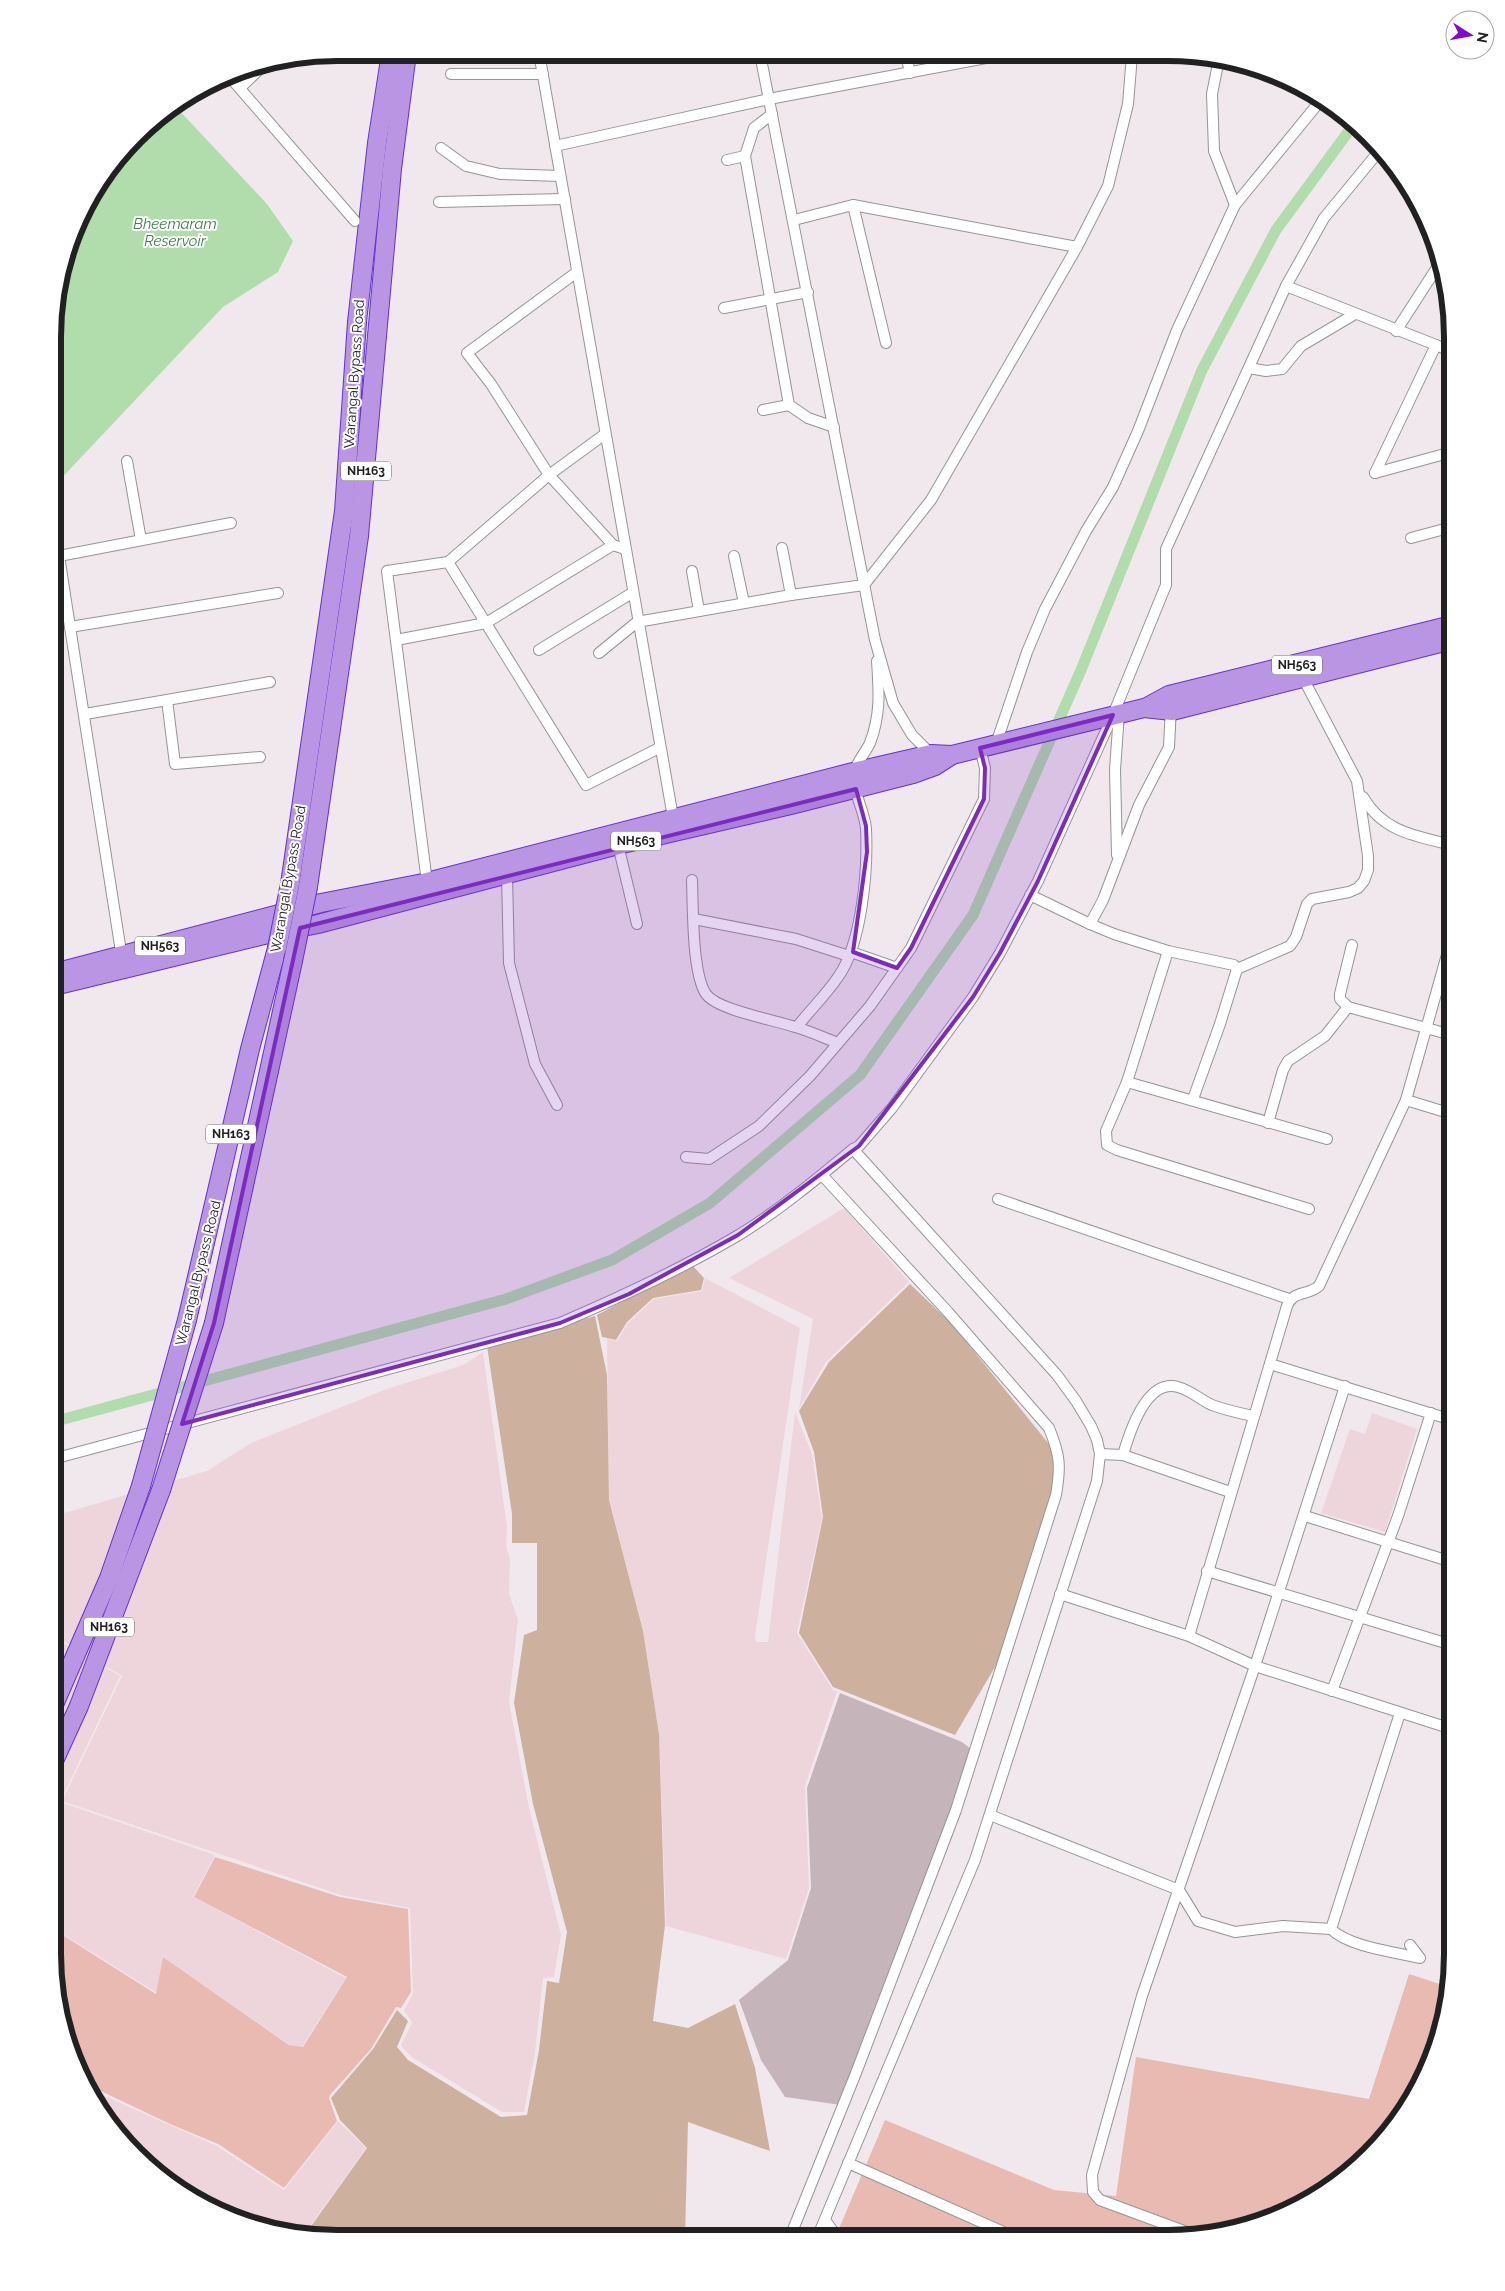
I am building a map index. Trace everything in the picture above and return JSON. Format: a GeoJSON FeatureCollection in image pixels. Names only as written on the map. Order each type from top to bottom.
{"type":"FeatureCollection","features":[{"type":"Feature","properties":{"kind":"highway","name":"Warangal Bypass Road"},"geometry":{"type":"LineString","coordinates":[[61,1689],[109,1578],[141,1486],[187,1320],[250,1049],[277,948],[290,884],[344,511],[357,322],[377,143],[390,61]]}},
{"type":"Feature","properties":{"kind":"highway","name":"Warangal Bypass Road"},"geometry":{"type":"LineString","coordinates":[[61,1745],[78,1706],[161,1490],[214,1323],[308,887],[359,536],[392,169],[406,61]]}},
{"type":"Feature","properties":{"kind":"highway","name":"NH563"},"geometry":{"type":"LineString","coordinates":[[1171,703],[1444,627]]}},
{"type":"Feature","properties":{"kind":"highway","name":"NH563"},"geometry":{"type":"LineString","coordinates":[[61,984],[321,903],[427,882],[674,825],[854,781],[931,754],[952,755],[1144,708],[1303,678],[1444,642]]}},
{"type":"Feature","properties":{"kind":"highway","name":"NH563"},"geometry":{"type":"LineString","coordinates":[[854,781],[913,774],[935,766],[952,755]]}},
{"type":"Feature","properties":{"kind":"highway","name":"NH563"},"geometry":{"type":"LineString","coordinates":[[61,972],[123,963],[318,924],[618,845],[674,825]]}},
{"type":"Feature","properties":{"kind":"street"},"geometry":{"type":"LineString","coordinates":[[540,61],[674,825]]}},
{"type":"Feature","properties":{"kind":"street"},"geometry":{"type":"LineString","coordinates":[[761,61],[875,640],[893,702],[912,735],[931,754]]}},
{"type":"Feature","properties":{"kind":"street"},"geometry":{"type":"LineString","coordinates":[[907,61],[910,73]]}},
{"type":"Feature","properties":{"kind":"street"},"geometry":{"type":"LineString","coordinates":[[555,146],[769,99],[971,61]]}},
{"type":"Feature","properties":{"kind":"street"},"geometry":{"type":"LineString","coordinates":[[599,653],[638,622],[791,595],[864,585],[931,500],[1077,247],[1108,186],[1128,104],[1132,61]]}},
{"type":"Feature","properties":{"kind":"street"},"geometry":{"type":"LineString","coordinates":[[1218,66],[1212,94],[1214,151],[1235,205]]}},
{"type":"Feature","properties":{"kind":"street"},"geometry":{"type":"LineString","coordinates":[[240,88],[254,74]]}},
{"type":"Feature","properties":{"kind":"street"},"geometry":{"type":"LineString","coordinates":[[451,74],[542,74]]}},
{"type":"Feature","properties":{"kind":"street"},"geometry":{"type":"LineString","coordinates":[[234,81],[355,221]]}},
{"type":"Feature","properties":{"kind":"street"},"geometry":{"type":"LineString","coordinates":[[686,1157],[709,1159],[759,1126],[810,1076],[870,1006],[911,948],[984,799],[988,746],[1027,652],[1046,609],[1086,532],[1113,487],[1138,430],[1177,330],[1235,205],[1316,105]]}},
{"type":"Feature","properties":{"kind":"street"},"geometry":{"type":"LineString","coordinates":[[772,114],[754,128],[745,156],[789,406]]}},
{"type":"Feature","properties":{"kind":"street"},"geometry":{"type":"LineString","coordinates":[[441,148],[466,166],[500,174],[560,176]]}},
{"type":"Feature","properties":{"kind":"street"},"geometry":{"type":"LineString","coordinates":[[727,160],[745,156]]}},
{"type":"Feature","properties":{"kind":"street"},"geometry":{"type":"LineString","coordinates":[[61,1457],[560,1323],[629,1294],[738,1235],[859,1146],[892,1108],[972,997],[1000,953],[1030,896],[1113,715],[1166,585],[1166,549],[1286,286],[1324,218],[1375,156]]}},
{"type":"Feature","properties":{"kind":"street"},"geometry":{"type":"LineString","coordinates":[[439,202],[565,198]]}},
{"type":"Feature","properties":{"kind":"street"},"geometry":{"type":"LineString","coordinates":[[794,220],[852,205],[1077,247]]}},
{"type":"Feature","properties":{"kind":"street"},"geometry":{"type":"LineString","coordinates":[[852,205],[886,343]]}},
{"type":"Feature","properties":{"kind":"street"},"geometry":{"type":"LineString","coordinates":[[1396,331],[1435,271]]}},
{"type":"Feature","properties":{"kind":"street"},"geometry":{"type":"LineString","coordinates":[[577,272],[467,353],[491,384],[549,475],[613,544],[625,549]]}},
{"type":"Feature","properties":{"kind":"street"},"geometry":{"type":"LineString","coordinates":[[1286,286],[1444,348]]}},
{"type":"Feature","properties":{"kind":"street"},"geometry":{"type":"LineString","coordinates":[[724,308],[808,292]]}},
{"type":"Feature","properties":{"kind":"street"},"geometry":{"type":"LineString","coordinates":[[1249,368],[1266,371],[1282,369],[1301,346],[1355,314]]}},
{"type":"Feature","properties":{"kind":"street"},"geometry":{"type":"LineString","coordinates":[[1436,345],[1375,473],[1444,454]]}},
{"type":"Feature","properties":{"kind":"street"},"geometry":{"type":"LineString","coordinates":[[763,410],[789,406],[808,418],[834,427]]}},
{"type":"Feature","properties":{"kind":"street"},"geometry":{"type":"LineString","coordinates":[[427,882],[387,571],[448,562],[549,475],[605,434]]}},
{"type":"Feature","properties":{"kind":"street"},"geometry":{"type":"LineString","coordinates":[[127,461],[141,540]]}},
{"type":"Feature","properties":{"kind":"street"},"geometry":{"type":"LineString","coordinates":[[61,556],[231,523]]}},
{"type":"Feature","properties":{"kind":"street"},"geometry":{"type":"LineString","coordinates":[[1411,538],[1444,529]]}},
{"type":"Feature","properties":{"kind":"street"},"geometry":{"type":"LineString","coordinates":[[396,640],[486,623],[613,544]]}},
{"type":"Feature","properties":{"kind":"street"},"geometry":{"type":"LineString","coordinates":[[782,548],[791,595]]}},
{"type":"Feature","properties":{"kind":"street"},"geometry":{"type":"LineString","coordinates":[[734,556],[744,603]]}},
{"type":"Feature","properties":{"kind":"street"},"geometry":{"type":"LineString","coordinates":[[448,562],[586,785],[659,748]]}},
{"type":"Feature","properties":{"kind":"street"},"geometry":{"type":"LineString","coordinates":[[61,569],[123,963]]}},
{"type":"Feature","properties":{"kind":"street"},"geometry":{"type":"LineString","coordinates":[[692,571],[698,611]]}},
{"type":"Feature","properties":{"kind":"street"},"geometry":{"type":"LineString","coordinates":[[70,626],[278,593]]}},
{"type":"Feature","properties":{"kind":"street"},"geometry":{"type":"LineString","coordinates":[[539,650],[632,593]]}},
{"type":"Feature","properties":{"kind":"street"},"geometry":{"type":"LineString","coordinates":[[796,1027],[839,976],[854,944],[867,852],[866,826],[854,781],[871,740],[880,706],[875,640]]}},
{"type":"Feature","properties":{"kind":"street"},"geometry":{"type":"LineString","coordinates":[[1237,969],[1290,946],[1296,936],[1304,910],[1312,899],[1349,892],[1358,888],[1364,881],[1368,870],[1368,856],[1357,781],[1303,678]]}},
{"type":"Feature","properties":{"kind":"street"},"geometry":{"type":"LineString","coordinates":[[84,714],[270,682]]}},
{"type":"Feature","properties":{"kind":"street"},"geometry":{"type":"LineString","coordinates":[[167,700],[175,764],[260,757]]}},
{"type":"Feature","properties":{"kind":"street"},"geometry":{"type":"LineString","coordinates":[[1090,924],[1103,900],[1140,805],[1169,747],[1171,703]]}},
{"type":"Feature","properties":{"kind":"street"},"geometry":{"type":"LineString","coordinates":[[1113,715],[1117,861]]}},
{"type":"Feature","properties":{"kind":"street"},"geometry":{"type":"LineString","coordinates":[[1360,792],[1377,818],[1388,825],[1410,834],[1444,844]]}},
{"type":"Feature","properties":{"kind":"street"},"geometry":{"type":"LineString","coordinates":[[618,845],[637,924]]}},
{"type":"Feature","properties":{"kind":"street"},"geometry":{"type":"LineString","coordinates":[[507,875],[511,971],[535,1064],[556,1105]]}},
{"type":"Feature","properties":{"kind":"street"},"geometry":{"type":"LineString","coordinates":[[692,880],[699,978],[706,994],[714,1002],[732,1009],[796,1027],[838,1043]]}},
{"type":"Feature","properties":{"kind":"street"},"geometry":{"type":"LineString","coordinates":[[1030,896],[1114,934],[1168,951],[1234,964],[1237,969],[1220,1024],[1193,1099]]}},
{"type":"Feature","properties":{"kind":"street"},"geometry":{"type":"LineString","coordinates":[[694,919],[796,939],[898,968]]}},
{"type":"Feature","properties":{"kind":"street"},"geometry":{"type":"LineString","coordinates":[[1352,945],[1340,994],[1340,999],[1348,1007],[1428,1027],[1444,1033]]}},
{"type":"Feature","properties":{"kind":"street"},"geometry":{"type":"LineString","coordinates":[[1168,951],[1126,1082],[1106,1131],[1106,1139],[1111,1148],[1309,1209]]}},
{"type":"Feature","properties":{"kind":"street"},"geometry":{"type":"LineString","coordinates":[[1189,1636],[1230,1492],[1289,1299],[1295,1294],[1310,1293],[1319,1286],[1406,1100],[1444,967]]}},
{"type":"Feature","properties":{"kind":"street"},"geometry":{"type":"LineString","coordinates":[[1268,1123],[1283,1070],[1288,1061],[1325,1036],[1348,1007]]}},
{"type":"Feature","properties":{"kind":"street"},"geometry":{"type":"LineString","coordinates":[[1126,1082],[1193,1099],[1268,1123],[1327,1139]]}},
{"type":"Feature","properties":{"kind":"street"},"geometry":{"type":"LineString","coordinates":[[1406,1100],[1444,1112]]}},
{"type":"Feature","properties":{"kind":"street"},"geometry":{"type":"LineString","coordinates":[[821,2230],[975,1860],[1098,1481],[1100,1454],[1091,1426],[1057,1375],[943,1251],[853,1149]]}},
{"type":"Feature","properties":{"kind":"street"},"geometry":{"type":"LineString","coordinates":[[793,2230],[856,2073],[956,1810],[1056,1495],[1060,1474],[1058,1451],[1049,1428],[948,1312],[822,1175]]}},
{"type":"Feature","properties":{"kind":"street"},"geometry":{"type":"LineString","coordinates":[[998,1199],[1289,1299]]}},
{"type":"Feature","properties":{"kind":"street"},"geometry":{"type":"LineString","coordinates":[[1270,1364],[1444,1417]]}},
{"type":"Feature","properties":{"kind":"street"},"geometry":{"type":"LineString","coordinates":[[1179,2229],[1100,2200],[1093,2192],[1092,2175],[1129,2040],[1255,1666],[1278,1591],[1305,1516],[1345,1386]]}},
{"type":"Feature","properties":{"kind":"street"},"geometry":{"type":"LineString","coordinates":[[1123,1455],[1131,1427],[1140,1410],[1156,1393],[1164,1388],[1178,1387],[1211,1404],[1253,1416]]}},
{"type":"Feature","properties":{"kind":"street"},"geometry":{"type":"LineString","coordinates":[[1332,1691],[1388,1542],[1431,1413]]}},
{"type":"Feature","properties":{"kind":"street"},"geometry":{"type":"LineString","coordinates":[[1100,1454],[1123,1455],[1230,1492]]}},
{"type":"Feature","properties":{"kind":"street"},"geometry":{"type":"LineString","coordinates":[[1305,1516],[1444,1560]]}},
{"type":"Feature","properties":{"kind":"street"},"geometry":{"type":"LineString","coordinates":[[1207,1571],[1444,1643]]}},
{"type":"Feature","properties":{"kind":"street"},"geometry":{"type":"LineString","coordinates":[[1060,1594],[1189,1636],[1255,1666],[1444,1727]]}},
{"type":"Feature","properties":{"kind":"street"},"geometry":{"type":"LineString","coordinates":[[1331,1930],[1400,1713]]}},
{"type":"Feature","properties":{"kind":"street"},"geometry":{"type":"LineString","coordinates":[[990,1815],[1179,1890],[1198,1921],[1235,1932],[1283,1926],[1331,1930],[1337,1936],[1350,1941],[1420,1958],[1410,1945]]}},
{"type":"Feature","properties":{"kind":"street"},"geometry":{"type":"LineString","coordinates":[[848,2163],[999,2230]]}},
{"type":"Feature","properties":{"kind":"street"},"geometry":{"type":"LineString","coordinates":[[825,2220],[832,2230]]}},
{"type":"Feature","properties":{"kind":"highlighted area"},"geometry":{"type":"Polygon","coordinates":[[[1113,715],[1038,881],[1000,953],[973,997],[859,1146],[738,1235],[629,1294],[560,1323],[182,1424],[214,1323],[300,928],[856,789],[866,826],[867,852],[853,952],[897,968],[911,948],[984,799],[985,768],[980,748],[1113,715]]]}},
{"type":"Feature","properties":{"kind":"shaded area"},"geometry":{"type":"Polygon","coordinates":[[[844,1208],[909,1282],[826,1362],[799,1409],[813,1319],[729,1278],[844,1208]]]}},
{"type":"Feature","properties":{"kind":"shaded area"},"geometry":{"type":"Polygon","coordinates":[[[692,1265],[704,1278],[701,1290],[653,1298],[627,1322],[616,1340],[602,1337],[597,1315],[692,1265]]]}},
{"type":"Feature","properties":{"kind":"shaded area"},"geometry":{"type":"Polygon","coordinates":[[[705,1278],[800,1328],[755,1637],[756,1642],[768,1642],[795,1412],[812,1454],[822,1518],[797,1633],[833,1690],[837,1691],[805,1786],[809,1888],[786,1959],[666,1926],[659,1734],[643,1631],[609,1499],[607,1339],[617,1341],[628,1323],[654,1299],[702,1291],[705,1278]]]}},
{"type":"Feature","properties":{"kind":"shaded area"},"geometry":{"type":"Polygon","coordinates":[[[910,1284],[951,1323],[1061,1459],[1012,1638],[955,1735],[833,1687],[799,1633],[823,1517],[814,1452],[799,1411],[829,1362],[910,1284]]]}},
{"type":"Feature","properties":{"kind":"shaded area"},"geometry":{"type":"Polygon","coordinates":[[[595,1316],[607,1375],[609,1500],[643,1631],[659,1734],[665,1925],[653,2021],[688,2028],[735,2004],[755,2068],[770,2151],[688,2122],[685,2230],[338,2230],[310,2228],[367,2148],[340,2120],[331,2098],[373,2049],[397,2010],[408,2021],[397,2047],[408,2060],[501,2117],[527,2115],[539,2050],[547,1981],[559,1983],[567,1932],[533,1804],[514,1703],[524,1635],[537,1630],[537,1543],[512,1543],[512,1514],[487,1346],[595,1316]]]}},
{"type":"Feature","properties":{"kind":"shaded area"},"geometry":{"type":"Polygon","coordinates":[[[483,1352],[507,1527],[506,1546],[510,1559],[509,1594],[518,1620],[509,1702],[529,1808],[561,1935],[554,1977],[543,1978],[535,2053],[524,2112],[502,2112],[413,2058],[401,2046],[412,2022],[404,2010],[413,1994],[410,1908],[341,1895],[62,1801],[122,1676],[61,1640],[61,1530],[64,1529],[61,1514],[207,1471],[251,1443],[387,1389],[463,1365],[483,1352]]]}},
{"type":"Feature","properties":{"kind":"shaded area"},"geometry":{"type":"Polygon","coordinates":[[[1372,1413],[1417,1429],[1385,1532],[1321,1513],[1350,1429],[1365,1434],[1372,1413]]]}},
{"type":"Feature","properties":{"kind":"shaded area"},"geometry":{"type":"Polygon","coordinates":[[[61,1642],[120,1676],[61,1800],[61,1642]]]}},
{"type":"Feature","properties":{"kind":"shaded area"},"geometry":{"type":"Polygon","coordinates":[[[840,1693],[962,1742],[975,1752],[841,2105],[785,2097],[761,2060],[739,2000],[788,1960],[811,1888],[807,1788],[840,1693]]]}},
{"type":"Feature","properties":{"kind":"shaded area"},"geometry":{"type":"Polygon","coordinates":[[[61,1802],[215,1855],[193,1897],[346,1978],[302,2047],[290,2045],[163,1957],[157,1993],[61,1933],[61,1802]]]}},
{"type":"Feature","properties":{"kind":"shaded area"},"geometry":{"type":"Polygon","coordinates":[[[215,1857],[340,1897],[408,1909],[411,1992],[401,2008],[396,2007],[371,2049],[330,2095],[329,2098],[337,2121],[284,2188],[218,2144],[170,2124],[96,2089],[76,2042],[64,1989],[61,1934],[156,1994],[163,1957],[289,2045],[303,2047],[347,1977],[194,1897],[215,1857]]]}},
{"type":"Feature","properties":{"kind":"shaded area"},"geometry":{"type":"Polygon","coordinates":[[[1409,1974],[1441,1985],[1434,2025],[1423,2059],[1407,2092],[1387,2122],[1363,2149],[1336,2173],[1305,2193],[1273,2209],[1221,2224],[1167,2230],[838,2230],[885,2120],[1054,2190],[1116,2196],[1136,2057],[1369,2099],[1409,1974]]]}},
{"type":"Feature","properties":{"kind":"shaded area"},"geometry":{"type":"Polygon","coordinates":[[[99,2093],[217,2146],[284,2190],[338,2121],[366,2148],[309,2228],[284,2224],[232,2209],[200,2193],[169,2173],[130,2136],[99,2093]]]}},
{"type":"Feature","properties":{"kind":"water","name":"Bheemaram Reservoir"},"geometry":{"type":"Polygon","coordinates":[[[180,111],[267,204],[293,241],[278,272],[223,307],[61,479],[62,320],[67,284],[76,249],[90,215],[118,169],[142,142],[180,111]]]}},
{"type":"Feature","properties":{"kind":"waterway"},"geometry":{"type":"LineString","coordinates":[[61,1420],[506,1299],[612,1260],[710,1203],[860,1075],[973,915],[1081,670],[1202,370],[1276,230],[1350,130]]}}]}
